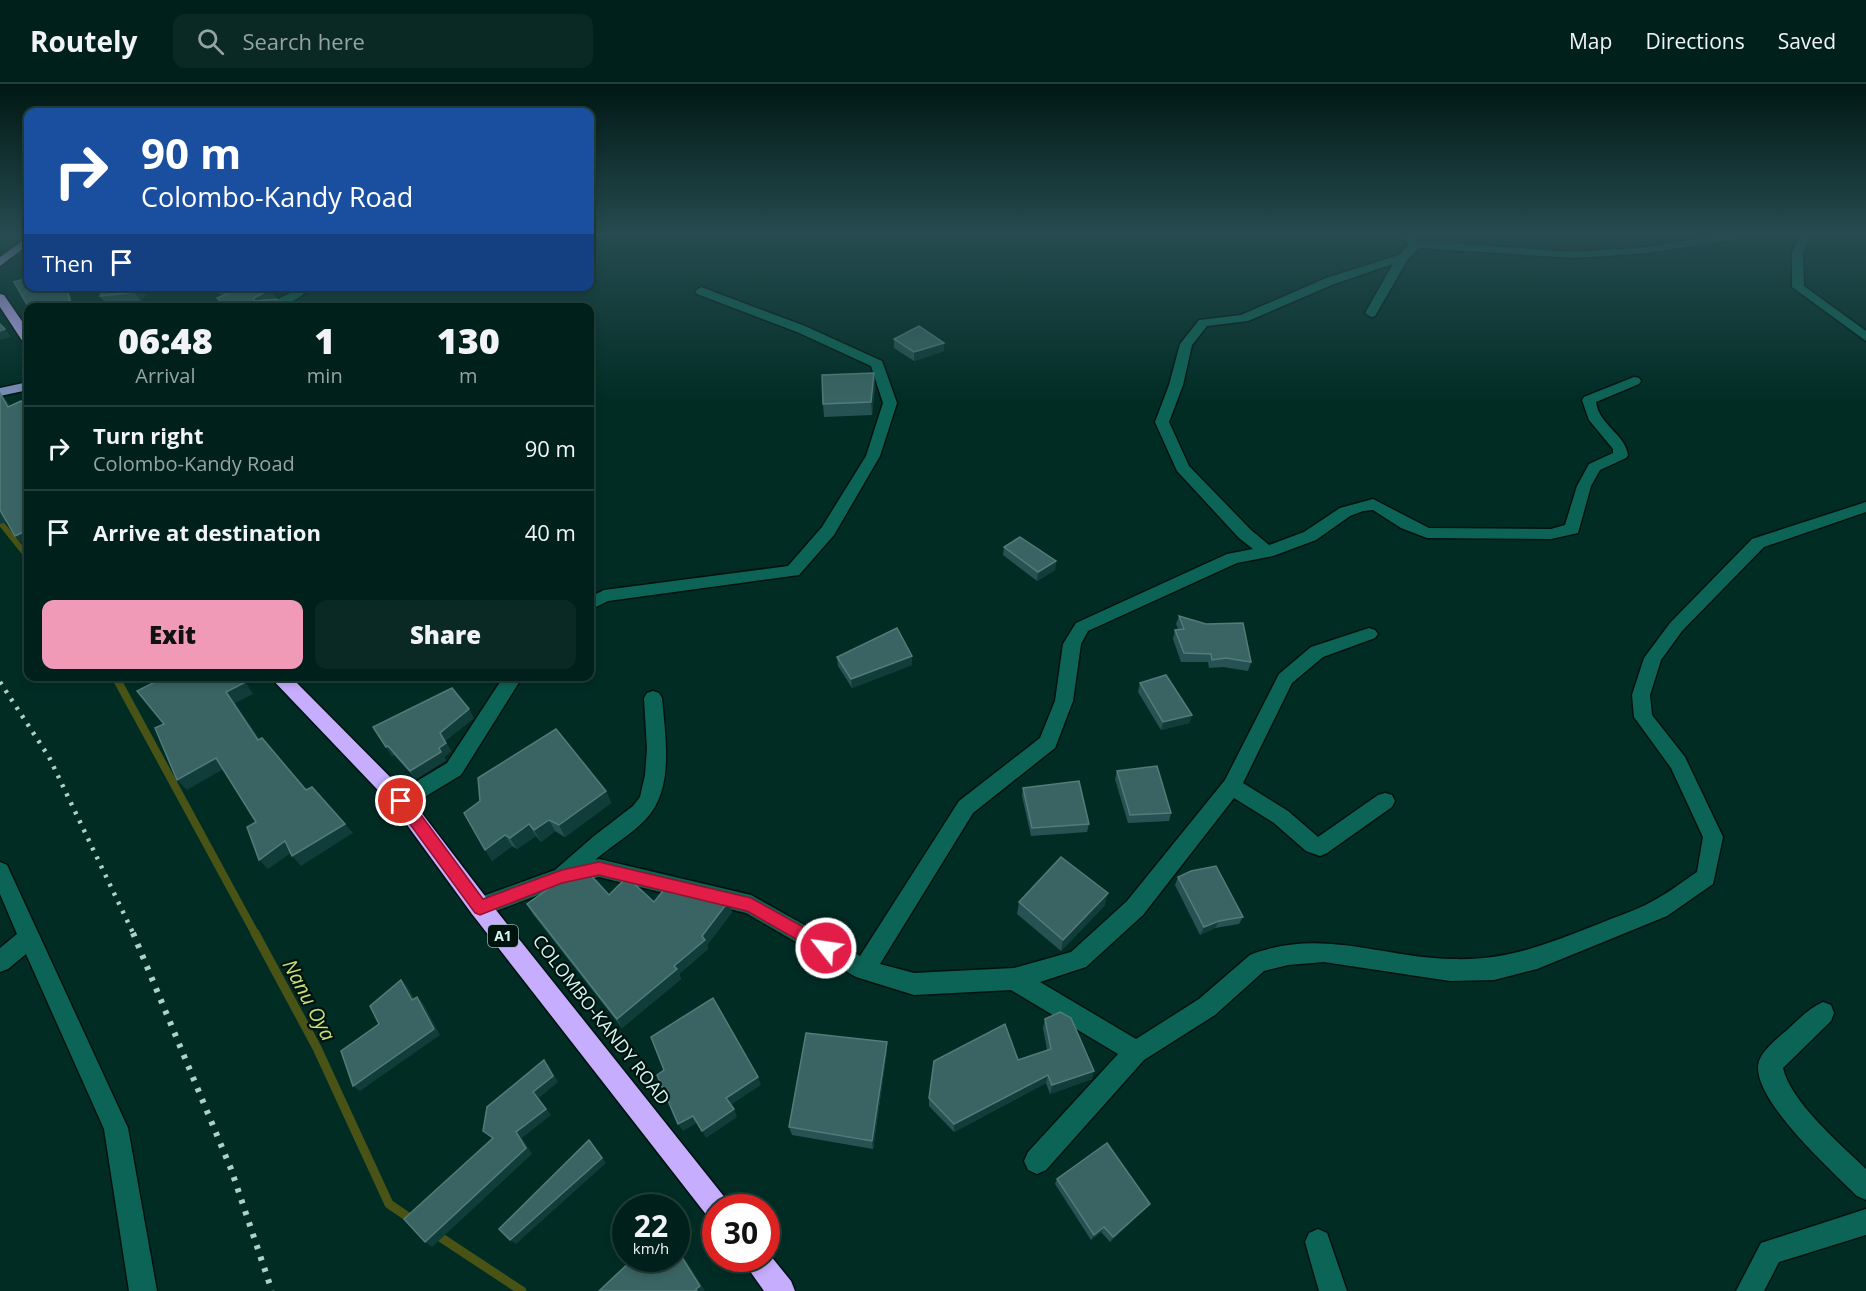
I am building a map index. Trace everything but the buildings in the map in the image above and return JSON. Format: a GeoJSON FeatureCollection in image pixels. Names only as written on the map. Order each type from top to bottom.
{"type":"FeatureCollection","features":[{"type":"Feature","properties":{"kind":"highway"},"geometry":{"type":"LineString","coordinates":[[0,298],[24,333]]}},
{"type":"Feature","properties":{"kind":"highway","name":"COLOMBO-KANDY ROAD"},"geometry":{"type":"LineString","coordinates":[[283,681],[401,801],[480,908],[706,1194]]}},
{"type":"Feature","properties":{"kind":"highway"},"geometry":{"type":"LineString","coordinates":[[767,1272],[781,1291]]}},
{"type":"Feature","properties":{"kind":"main road"},"geometry":{"type":"LineString","coordinates":[[0,392],[24,387]]}},
{"type":"Feature","properties":{"kind":"street"},"geometry":{"type":"LineString","coordinates":[[1267,552],[1245,534],[1182,468],[1162,422],[1176,385],[1186,344],[1203,323],[1244,318],[1307,290]]}},
{"type":"Feature","properties":{"kind":"street"},"geometry":{"type":"LineString","coordinates":[[1371,313],[1384,290]]}},
{"type":"Feature","properties":{"kind":"street"},"geometry":{"type":"LineString","coordinates":[[1803,290],[1866,337]]}},
{"type":"Feature","properties":{"kind":"street"},"geometry":{"type":"LineString","coordinates":[[278,303],[300,291]]}},
{"type":"Feature","properties":{"kind":"street"},"geometry":{"type":"LineString","coordinates":[[594,602],[604,596],[793,571],[828,531],[873,456],[890,403],[877,364],[801,329],[701,291]]}},
{"type":"Feature","properties":{"kind":"street"},"geometry":{"type":"LineString","coordinates":[[864,970],[966,807],[1048,743],[1064,701],[1072,644],[1082,627],[1233,558],[1267,552],[1310,536],[1345,512],[1373,504],[1406,524],[1427,532],[1551,534],[1572,529],[1584,486],[1594,467],[1621,455],[1620,448],[1593,416],[1589,408],[1589,400],[1634,381]]}},
{"type":"Feature","properties":{"kind":"street"},"geometry":{"type":"LineString","coordinates":[[1036,1161],[1136,1052],[1207,1007],[1258,962],[1288,955],[1324,952],[1450,970],[1494,969],[1537,959],[1659,909],[1706,877],[1713,837],[1677,763],[1642,717],[1641,695],[1653,658],[1676,627],[1758,543],[1866,507]]}},
{"type":"Feature","properties":{"kind":"street"},"geometry":{"type":"LineString","coordinates":[[480,908],[562,877],[599,868],[751,905],[864,970],[914,984],[1014,979],[1078,960],[1135,908],[1232,786],[1286,679],[1317,652],[1369,634]]}},
{"type":"Feature","properties":{"kind":"street"},"geometry":{"type":"LineString","coordinates":[[401,801],[454,769],[511,681]]}},
{"type":"Feature","properties":{"kind":"street"},"geometry":{"type":"LineString","coordinates":[[562,877],[630,821],[649,801],[656,741],[653,698]]}},
{"type":"Feature","properties":{"kind":"street"},"geometry":{"type":"LineString","coordinates":[[1232,786],[1281,817],[1313,845],[1320,847],[1385,801]]}},
{"type":"Feature","properties":{"kind":"street"},"geometry":{"type":"LineString","coordinates":[[0,871],[116,1128],[143,1291]]}},
{"type":"Feature","properties":{"kind":"street"},"geometry":{"type":"LineString","coordinates":[[0,962],[30,938]]}},
{"type":"Feature","properties":{"kind":"street"},"geometry":{"type":"LineString","coordinates":[[1014,979],[1136,1052]]}},
{"type":"Feature","properties":{"kind":"street"},"geometry":{"type":"LineString","coordinates":[[1823,1013],[1784,1048],[1770,1065],[1775,1087],[1817,1139],[1866,1187]]}},
{"type":"Feature","properties":{"kind":"street"},"geometry":{"type":"LineString","coordinates":[[1750,1291],[1770,1252],[1866,1222]]}},
{"type":"Feature","properties":{"kind":"street"},"geometry":{"type":"LineString","coordinates":[[1318,1242],[1333,1291]]}},
{"type":"Feature","properties":{"kind":"waterway","name":"Nanu Oya"},"geometry":{"type":"LineString","coordinates":[[0,522],[24,552]]}},
{"type":"Feature","properties":{"kind":"waterway","name":"Nanu Oya"},"geometry":{"type":"LineString","coordinates":[[118,681],[256,935]]}},
{"type":"Feature","properties":{"kind":"waterway","name":"Nanu Oya"},"geometry":{"type":"LineString","coordinates":[[255,933],[317,1048],[389,1204],[414,1221]]}},
{"type":"Feature","properties":{"kind":"waterway","name":"Nanu Oya"},"geometry":{"type":"LineString","coordinates":[[434,1233],[522,1291]]}},
{"type":"Feature","properties":{"kind":"railway"},"geometry":{"type":"LineString","coordinates":[[0,682],[49,757],[134,935]]}},
{"type":"Feature","properties":{"kind":"railway"},"geometry":{"type":"LineString","coordinates":[[133,933],[231,1169],[272,1291]]}},
{"type":"Feature","properties":{"kind":"route"},"geometry":{"type":"LineString","coordinates":[[401,801],[480,908],[562,877],[599,868],[751,905],[826,948]]}}]}
